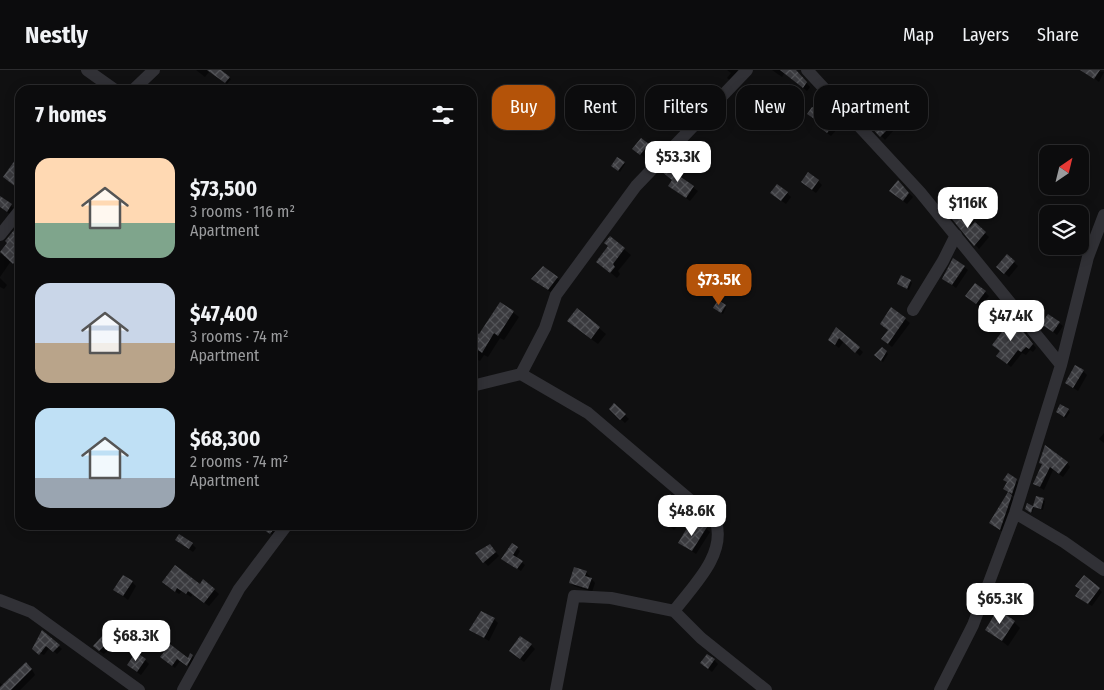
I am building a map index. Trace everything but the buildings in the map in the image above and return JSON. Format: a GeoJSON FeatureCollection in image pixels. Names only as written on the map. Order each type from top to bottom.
{"type":"FeatureCollection","features":[{"type":"Feature","properties":{"kind":"street"},"geometry":{"type":"LineString","coordinates":[[87,70],[108,85]]}},
{"type":"Feature","properties":{"kind":"street"},"geometry":{"type":"LineString","coordinates":[[138,85],[154,70]]}},
{"type":"Feature","properties":{"kind":"street"},"geometry":{"type":"LineString","coordinates":[[521,374],[545,328],[556,295],[636,186],[747,70]]}},
{"type":"Feature","properties":{"kind":"street"},"geometry":{"type":"LineString","coordinates":[[807,70],[920,192],[1061,365]]}},
{"type":"Feature","properties":{"kind":"street"},"geometry":{"type":"LineString","coordinates":[[940,690],[973,625],[1015,514],[1061,365],[1088,257],[1104,215]]}},
{"type":"Feature","properties":{"kind":"street"},"geometry":{"type":"LineString","coordinates":[[0,235],[15,216]]}},
{"type":"Feature","properties":{"kind":"street"},"geometry":{"type":"LineString","coordinates":[[914,310],[943,262],[956,235]]}},
{"type":"Feature","properties":{"kind":"street"},"geometry":{"type":"LineString","coordinates":[[477,385],[521,374],[588,413],[716,522],[720,535],[716,554],[674,611]]}},
{"type":"Feature","properties":{"kind":"street"},"geometry":{"type":"LineString","coordinates":[[1015,514],[1064,542],[1104,570]]}},
{"type":"Feature","properties":{"kind":"street"},"geometry":{"type":"LineString","coordinates":[[183,690],[240,589],[283,530]]}},
{"type":"Feature","properties":{"kind":"street"},"geometry":{"type":"LineString","coordinates":[[556,690],[574,596],[611,598],[674,611],[702,638],[766,690]]}},
{"type":"Feature","properties":{"kind":"street"},"geometry":{"type":"LineString","coordinates":[[0,600],[30,612],[139,690]]}}]}
